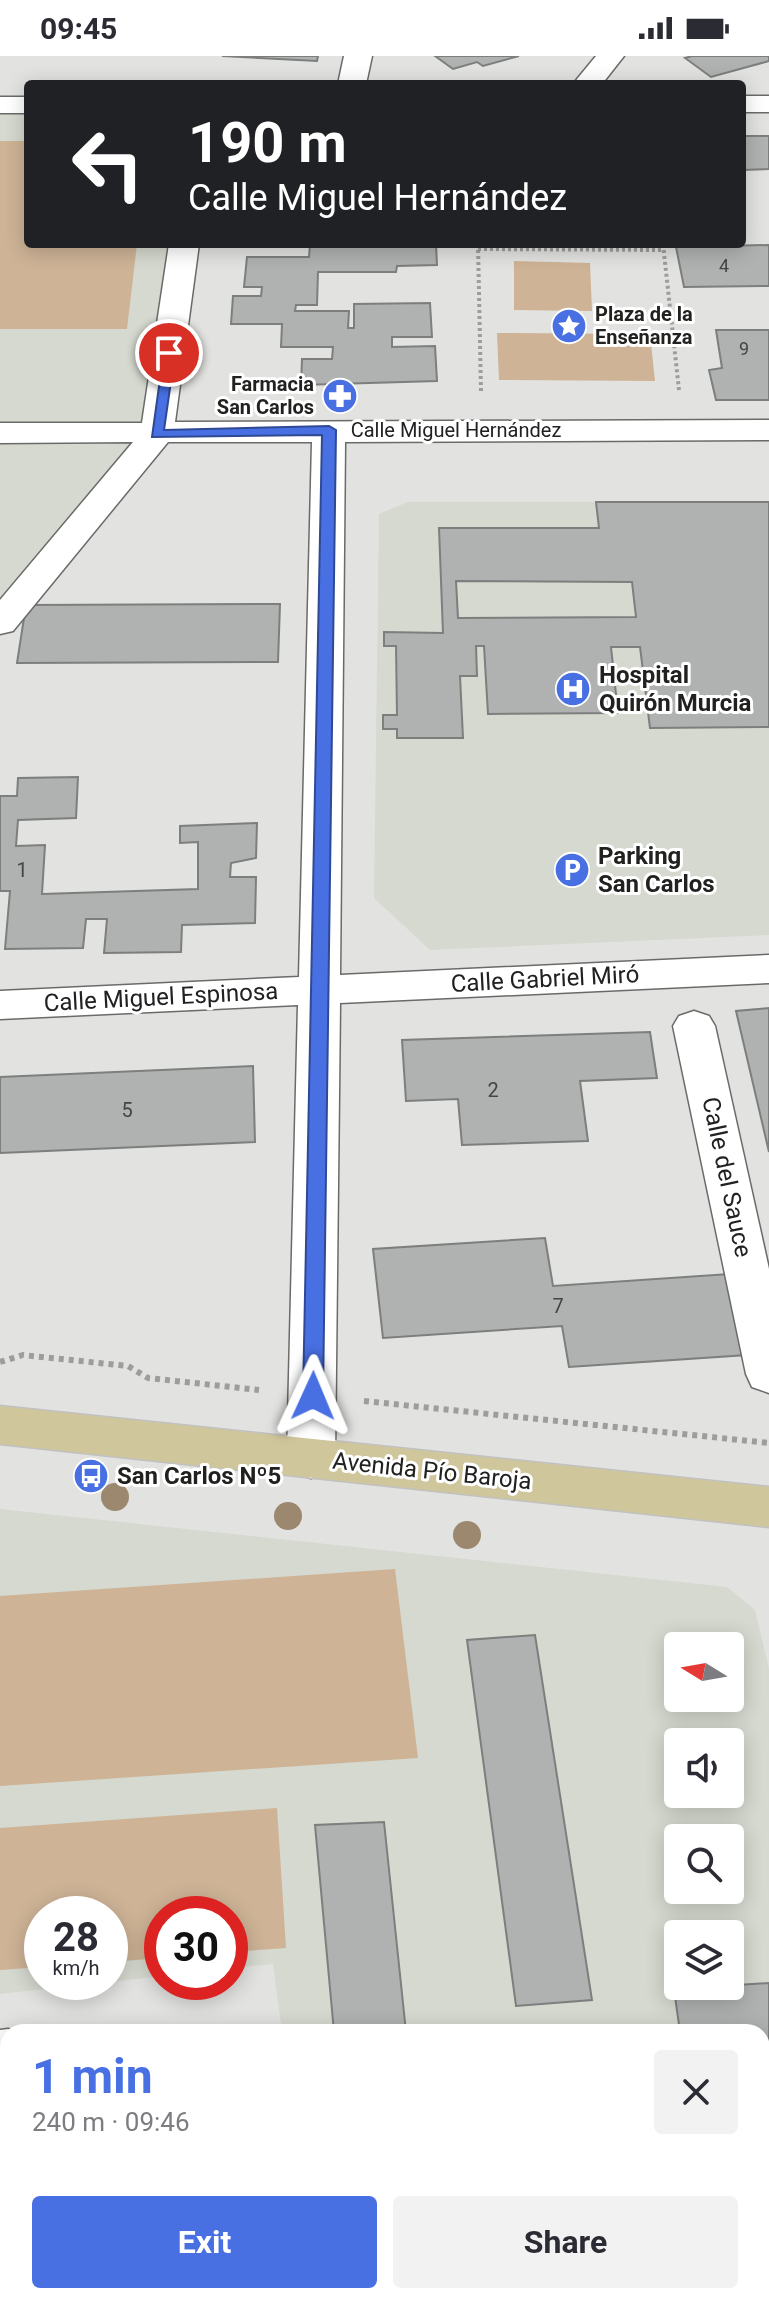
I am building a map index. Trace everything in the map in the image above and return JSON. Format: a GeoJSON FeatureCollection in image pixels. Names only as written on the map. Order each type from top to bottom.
{"type":"FeatureCollection","features":[{"type":"Feature","properties":{"kind":"main road","name":"Avenida Pío Baroja"},"geometry":{"type":"LineString","coordinates":[[0,1425],[769,1507]]}},
{"type":"Feature","properties":{"kind":"street"},"geometry":{"type":"LineString","coordinates":[[353,80],[358,56]]}},
{"type":"Feature","properties":{"kind":"street"},"geometry":{"type":"LineString","coordinates":[[590,80],[610,56]]}},
{"type":"Feature","properties":{"kind":"street"},"geometry":{"type":"LineString","coordinates":[[746,104],[769,104]]}},
{"type":"Feature","properties":{"kind":"street"},"geometry":{"type":"LineString","coordinates":[[0,105],[24,105]]}},
{"type":"Feature","properties":{"kind":"street"},"geometry":{"type":"LineString","coordinates":[[0,623],[157,434],[183,248]]}},
{"type":"Feature","properties":{"kind":"street"},"geometry":{"type":"LineString","coordinates":[[311,1458],[329,430]]}},
{"type":"Feature","properties":{"kind":"street","name":"Calle Miguel Hernández"},"geometry":{"type":"LineString","coordinates":[[0,433],[769,430]]}},
{"type":"Feature","properties":{"kind":"street","name":"Calle Gabriel Miró"},"geometry":{"type":"LineString","coordinates":[[321,989],[769,969]]}},
{"type":"Feature","properties":{"kind":"street","name":"Calle Miguel Espinosa"},"geometry":{"type":"LineString","coordinates":[[0,1005],[321,989]]}},
{"type":"Feature","properties":{"kind":"street","name":"Calle del Sauce"},"geometry":{"type":"LineString","coordinates":[[694,1026],[769,1374]]}},
{"type":"Feature","properties":{"kind":"path"},"geometry":{"type":"LineString","coordinates":[[478,248],[482,431]]}},
{"type":"Feature","properties":{"kind":"path"},"geometry":{"type":"LineString","coordinates":[[663,248],[683,429]]}},
{"type":"Feature","properties":{"kind":"path"},"geometry":{"type":"LineString","coordinates":[[0,1362],[23,1355],[128,1366],[148,1378],[769,1443]]}},
{"type":"Feature","properties":{"kind":"shaded area"},"geometry":{"type":"Polygon","coordinates":[[[0,105],[24,105],[24,248],[183,248],[157,434],[0,623],[0,105]]]}},
{"type":"Feature","properties":{"kind":"shaded area"},"geometry":{"type":"Polygon","coordinates":[[[0,141],[24,141],[24,248],[137,248],[127,329],[0,329],[0,141]]]}},
{"type":"Feature","properties":{"kind":"shaded area"},"geometry":{"type":"Polygon","coordinates":[[[514,261],[590,263],[592,311],[514,310],[514,261]]]}},
{"type":"Feature","properties":{"kind":"shaded area"},"geometry":{"type":"Polygon","coordinates":[[[497,333],[650,334],[655,381],[499,380],[497,333]]]}},
{"type":"Feature","properties":{"kind":"shaded area","name":"Hospital Quirón Murcia"},"geometry":{"type":"Polygon","coordinates":[[[408,502],[769,502],[769,935],[430,950],[374,898],[379,514],[408,502]]]}},
{"type":"Feature","properties":{"kind":"shaded area"},"geometry":{"type":"Polygon","coordinates":[[[0,1509],[727,1587],[755,1610],[769,1669],[769,2024],[281,2024],[273,1964],[248,1966],[248,1896],[144,1896],[144,1978],[128,1980],[128,1896],[24,1896],[24,1991],[0,1994],[0,1509]]]}},
{"type":"Feature","properties":{"kind":"shaded area"},"geometry":{"type":"Polygon","coordinates":[[[395,1569],[418,1758],[0,1786],[0,1596],[395,1569]]]}},
{"type":"Feature","properties":{"kind":"shaded area"},"geometry":{"type":"Polygon","coordinates":[[[277,1808],[286,1948],[248,1951],[248,1896],[144,1896],[144,1959],[128,1961],[128,1896],[24,1896],[24,1968],[0,1970],[0,1828],[277,1808]]]}},
{"type":"Feature","properties":{"kind":"building"},"geometry":{"type":"Polygon","coordinates":[[[222,56],[318,56],[317,61],[222,56]]]}},
{"type":"Feature","properties":{"kind":"building"},"geometry":{"type":"Polygon","coordinates":[[[435,56],[519,56],[483,66],[477,62],[453,69],[435,56]]]}},
{"type":"Feature","properties":{"kind":"building"},"geometry":{"type":"Polygon","coordinates":[[[769,56],[769,61],[711,77],[685,58],[769,56]]]}},
{"type":"Feature","properties":{"kind":"building"},"geometry":{"type":"Polygon","coordinates":[[[746,136],[769,136],[769,169],[746,170],[746,136]]]}},
{"type":"Feature","properties":{"kind":"building"},"geometry":{"type":"Polygon","coordinates":[[[746,245],[769,245],[769,286],[684,287],[676,248],[746,248],[746,245]]]}},
{"type":"Feature","properties":{"kind":"building"},"geometry":{"type":"Polygon","coordinates":[[[310,248],[436,248],[437,265],[397,266],[396,272],[318,272],[317,305],[296,305],[295,311],[349,311],[348,328],[354,328],[354,304],[430,303],[432,337],[392,337],[392,347],[435,346],[437,381],[301,385],[302,359],[332,359],[333,347],[281,347],[282,324],[231,324],[233,296],[261,296],[262,287],[244,287],[247,257],[309,257],[310,248]]]}},
{"type":"Feature","properties":{"kind":"building"},"geometry":{"type":"Polygon","coordinates":[[[716,330],[769,330],[769,400],[716,400],[709,370],[722,368],[716,330]]]}},
{"type":"Feature","properties":{"kind":"building"},"geometry":{"type":"Polygon","coordinates":[[[596,502],[769,502],[769,727],[650,728],[640,647],[611,647],[618,713],[488,714],[484,646],[476,646],[477,676],[460,676],[463,738],[397,738],[397,729],[383,729],[383,715],[397,715],[396,646],[384,646],[384,632],[443,633],[439,528],[599,528],[596,502]],[[456,581],[458,618],[636,617],[632,582],[456,581]]]}},
{"type":"Feature","properties":{"kind":"building"},"geometry":{"type":"Polygon","coordinates":[[[280,604],[278,662],[17,663],[26,605],[280,604]]]}},
{"type":"Feature","properties":{"kind":"building"},"geometry":{"type":"Polygon","coordinates":[[[78,777],[76,818],[18,820],[16,846],[45,845],[42,894],[198,889],[198,842],[180,843],[180,826],[257,823],[256,858],[231,863],[230,877],[256,877],[255,923],[182,925],[181,952],[104,953],[107,919],[86,919],[83,948],[5,949],[10,891],[0,891],[0,796],[17,796],[18,778],[78,777]]]}},
{"type":"Feature","properties":{"kind":"building"},"geometry":{"type":"Polygon","coordinates":[[[769,1008],[769,1152],[736,1011],[769,1008]]]}},
{"type":"Feature","properties":{"kind":"building"},"geometry":{"type":"Polygon","coordinates":[[[650,1032],[657,1078],[580,1081],[588,1141],[462,1145],[458,1099],[406,1101],[402,1040],[650,1032]]]}},
{"type":"Feature","properties":{"kind":"building"},"geometry":{"type":"Polygon","coordinates":[[[253,1066],[255,1142],[0,1153],[0,1077],[253,1066]]]}},
{"type":"Feature","properties":{"kind":"building"},"geometry":{"type":"Polygon","coordinates":[[[545,1238],[553,1286],[729,1274],[747,1355],[569,1367],[562,1326],[383,1338],[373,1249],[545,1238]]]}},
{"type":"Feature","properties":{"kind":"building"},"geometry":{"type":"Polygon","coordinates":[[[535,1635],[592,2000],[516,2006],[467,1640],[535,1635]]]}},
{"type":"Feature","properties":{"kind":"building"},"geometry":{"type":"Polygon","coordinates":[[[384,1822],[405,2024],[333,2024],[315,1825],[384,1822]]]}},
{"type":"Feature","properties":{"kind":"building"},"geometry":{"type":"Polygon","coordinates":[[[769,1983],[769,2024],[679,2024],[676,2000],[744,2000],[744,1985],[769,1983]]]}},
{"type":"Feature","properties":{"kind":"place","name":"Plaza de la Enseñanza"},"geometry":{"type":"Point","coordinates":[569,326]}},
{"type":"Feature","properties":{"kind":"place","name":"Farmacia San Carlos"},"geometry":{"type":"Point","coordinates":[340,396]}},
{"type":"Feature","properties":{"kind":"place","name":"Hospital Quirón Murcia"},"geometry":{"type":"Point","coordinates":[573,689]}},
{"type":"Feature","properties":{"kind":"place","name":"Parking San Carlos"},"geometry":{"type":"Point","coordinates":[572,870]}},
{"type":"Feature","properties":{"kind":"place","name":"San Carlos Nº5"},"geometry":{"type":"Point","coordinates":[91,1476]}},
{"type":"Feature","properties":{"kind":"route"},"geometry":{"type":"LineString","coordinates":[[169,353],[157,434],[329,430],[313,1396]]}}]}
